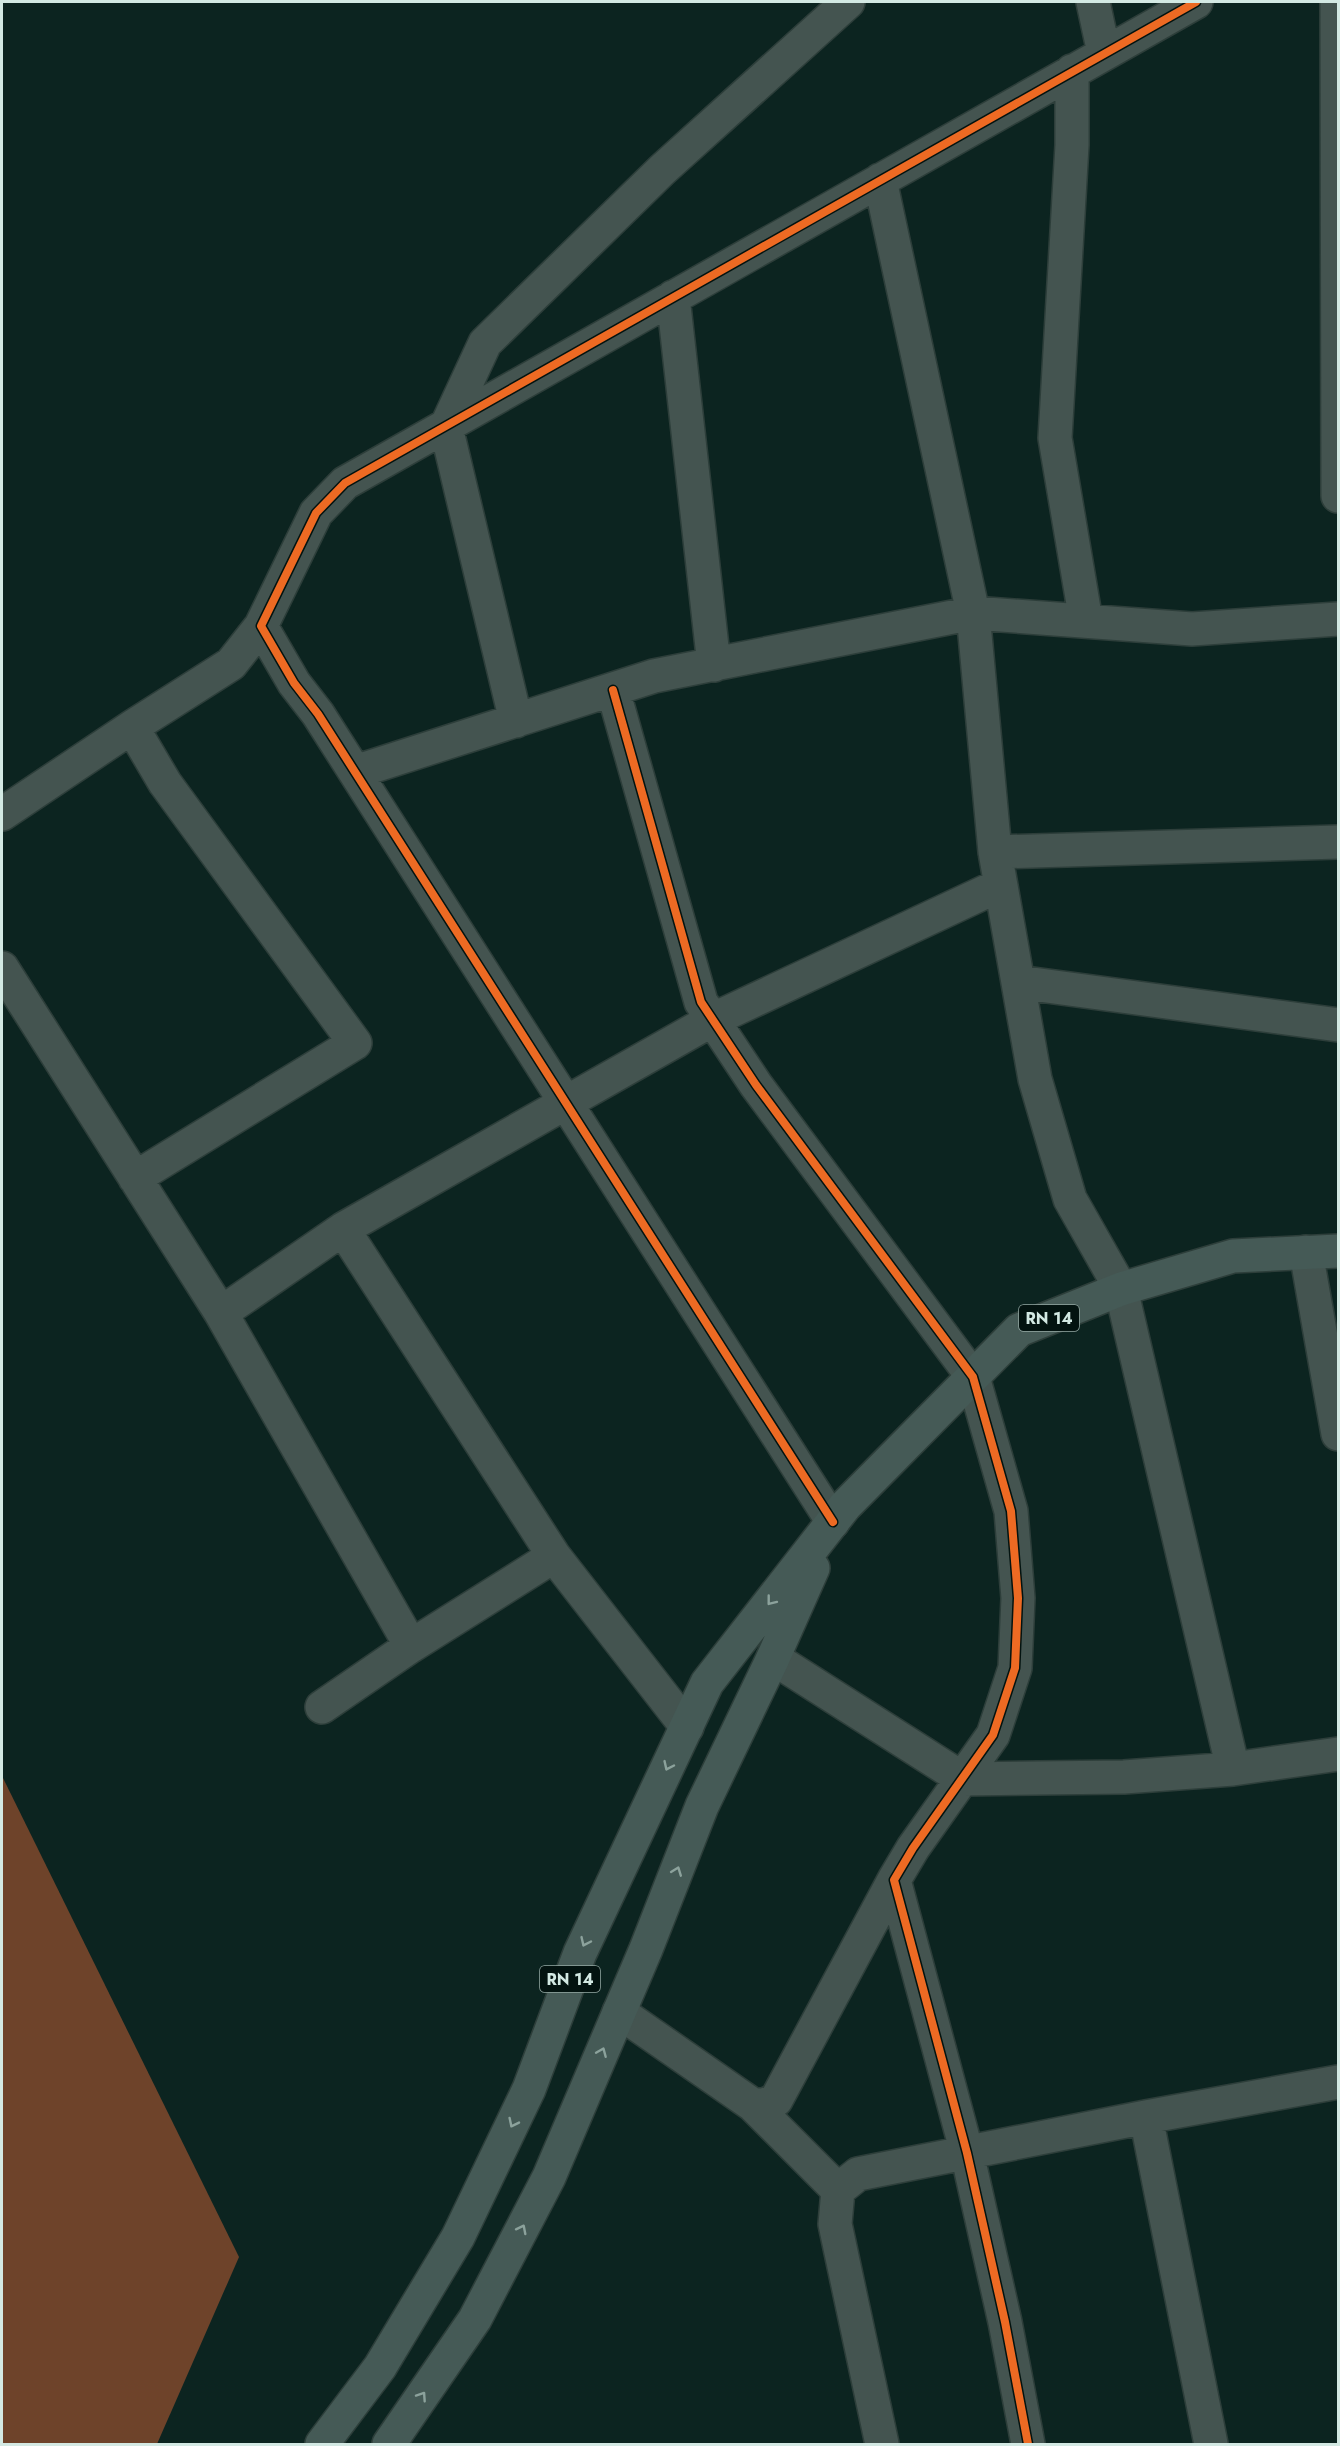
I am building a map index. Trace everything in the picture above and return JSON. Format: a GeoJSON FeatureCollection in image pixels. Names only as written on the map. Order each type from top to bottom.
{"type":"FeatureCollection","features":[{"type":"Feature","properties":{"kind":"main road","name":"RN 14"},"geometry":{"type":"LineString","coordinates":[[322,2445],[380,2367],[458,2237],[529,2089],[580,1953],[707,1683],[845,1506],[1019,1330],[1121,1289],[1233,1256],[1338,1251]]}},
{"type":"Feature","properties":{"kind":"main road","name":"RN 14"},"geometry":{"type":"LineString","coordinates":[[389,2445],[475,2319],[549,2177],[619,2012],[702,1806],[773,1658],[833,1522]]}},
{"type":"Feature","properties":{"kind":"street"},"geometry":{"type":"LineString","coordinates":[[516,721],[446,427],[484,343],[662,170],[848,2]]}},
{"type":"Feature","properties":{"kind":"street"},"geometry":{"type":"LineString","coordinates":[[1093,2],[1104,53]]}},
{"type":"Feature","properties":{"kind":"street"},"geometry":{"type":"LineString","coordinates":[[2,814],[231,664],[261,626],[316,513],[345,483],[1196,2]]}},
{"type":"Feature","properties":{"kind":"street"},"geometry":{"type":"LineString","coordinates":[[1337,2],[1338,496]]}},
{"type":"Feature","properties":{"kind":"street"},"geometry":{"type":"LineString","coordinates":[[1072,72],[1072,145],[1055,438],[1086,621]]}},
{"type":"Feature","properties":{"kind":"street"},"geometry":{"type":"LineString","coordinates":[[880,180],[973,613],[995,852],[1035,1079],[1070,1198],[1121,1289],[1233,1769]]}},
{"type":"Feature","properties":{"kind":"street"},"geometry":{"type":"LineString","coordinates":[[673,297],[714,665]]}},
{"type":"Feature","properties":{"kind":"street"},"geometry":{"type":"LineString","coordinates":[[355,772],[654,676],[973,613],[1192,629],[1338,619]]}},
{"type":"Feature","properties":{"kind":"street"},"geometry":{"type":"LineString","coordinates":[[261,626],[294,683],[318,714],[833,1522]]}},
{"type":"Feature","properties":{"kind":"street"},"geometry":{"type":"LineString","coordinates":[[613,690],[701,1002],[756,1085],[973,1377],[1011,1511],[1018,1598],[1015,1668],[993,1736],[913,1848],[776,2100],[764,2105],[753,2105]]}},
{"type":"Feature","properties":{"kind":"street"},"geometry":{"type":"LineString","coordinates":[[132,727],[165,783],[355,1043],[135,1178]]}},
{"type":"Feature","properties":{"kind":"street"},"geometry":{"type":"LineString","coordinates":[[995,852],[1338,842]]}},
{"type":"Feature","properties":{"kind":"street"},"geometry":{"type":"LineString","coordinates":[[221,1313],[343,1229],[712,1020],[1000,885]]}},
{"type":"Feature","properties":{"kind":"street"},"geometry":{"type":"LineString","coordinates":[[2,968],[221,1313],[411,1646]]}},
{"type":"Feature","properties":{"kind":"street"},"geometry":{"type":"LineString","coordinates":[[1018,981],[1338,1025]]}},
{"type":"Feature","properties":{"kind":"street"},"geometry":{"type":"LineString","coordinates":[[343,1229],[554,1556],[687,1726]]}},
{"type":"Feature","properties":{"kind":"street"},"geometry":{"type":"LineString","coordinates":[[1306,1252],[1335,1401],[1338,1434]]}},
{"type":"Feature","properties":{"kind":"street"},"geometry":{"type":"LineString","coordinates":[[322,1707],[411,1646],[554,1556]]}},
{"type":"Feature","properties":{"kind":"street"},"geometry":{"type":"LineString","coordinates":[[773,1658],[963,1779],[1124,1777],[1233,1769],[1338,1754]]}},
{"type":"Feature","properties":{"kind":"street"},"geometry":{"type":"LineString","coordinates":[[894,1880],[967,2153],[1005,2322],[1028,2445]]}},
{"type":"Feature","properties":{"kind":"street"},"geometry":{"type":"LineString","coordinates":[[619,2012],[753,2105],[838,2190]]}},
{"type":"Feature","properties":{"kind":"street"},"geometry":{"type":"LineString","coordinates":[[882,2445],[834,2224],[838,2190],[858,2174],[1338,2082]]}},
{"type":"Feature","properties":{"kind":"street"},"geometry":{"type":"LineString","coordinates":[[1146,2117],[1211,2445]]}},
{"type":"Feature","properties":{"kind":"shaded area"},"geometry":{"type":"Polygon","coordinates":[[[2,1776],[239,2257],[157,2444],[2,2444],[2,1776]]]}},
{"type":"Feature","properties":{"kind":"cycle path"},"geometry":{"type":"LineString","coordinates":[[833,1522],[318,714],[294,683],[261,626],[316,513],[345,483],[1196,2]]}},
{"type":"Feature","properties":{"kind":"cycle path"},"geometry":{"type":"LineString","coordinates":[[613,690],[701,1002],[756,1085],[973,1377],[1011,1511],[1018,1598],[1015,1668],[993,1735],[913,1848],[894,1880],[967,2153],[1005,2322],[1028,2444]]}}]}
